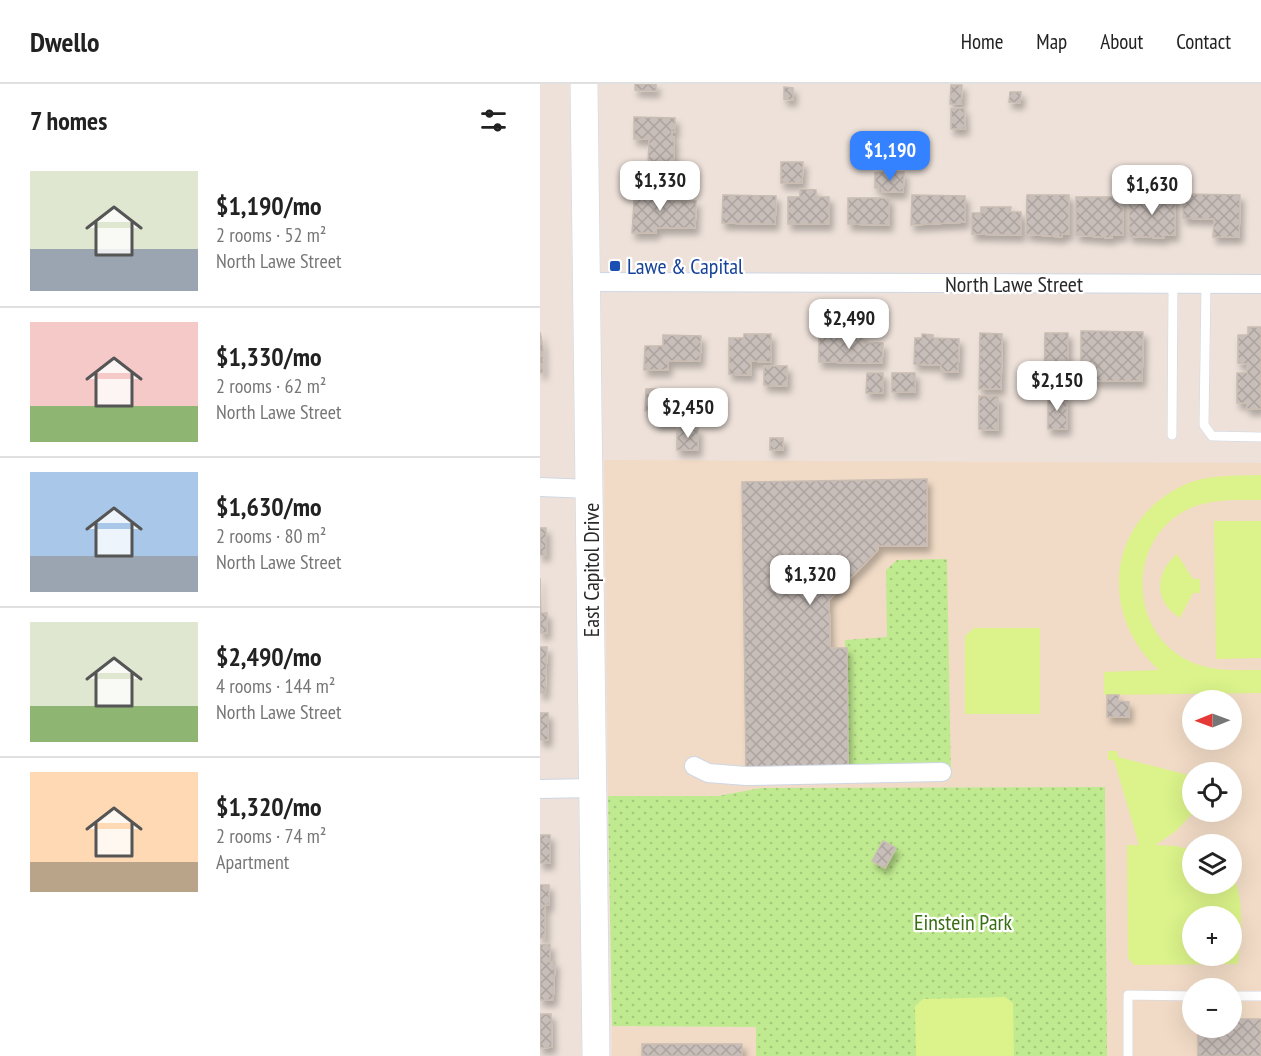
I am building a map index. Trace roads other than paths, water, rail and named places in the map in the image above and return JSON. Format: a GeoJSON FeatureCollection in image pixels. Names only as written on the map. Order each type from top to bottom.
{"type":"FeatureCollection","features":[{"type":"Feature","properties":{"kind":"street","name":"East Capitol Drive"},"geometry":{"type":"LineString","coordinates":[[584,84],[596,1056]]}},
{"type":"Feature","properties":{"kind":"street","name":"North Lawe Street"},"geometry":{"type":"LineString","coordinates":[[587,282],[1261,285]]}},
{"type":"Feature","properties":{"kind":"street"},"geometry":{"type":"LineString","coordinates":[[540,487],[590,489]]}},
{"type":"Feature","properties":{"kind":"street"},"geometry":{"type":"LineString","coordinates":[[694,766],[708,773],[746,776],[942,772]]}},
{"type":"Feature","properties":{"kind":"street"},"geometry":{"type":"LineString","coordinates":[[540,789],[592,788]]}},
{"type":"Feature","properties":{"kind":"lane"},"geometry":{"type":"LineString","coordinates":[[1172,435],[1173,284]]}},
{"type":"Feature","properties":{"kind":"lane"},"geometry":{"type":"LineString","coordinates":[[1206,284],[1204,426],[1212,436],[1261,437]]}},
{"type":"Feature","properties":{"kind":"lane"},"geometry":{"type":"LineString","coordinates":[[1128,1056],[1128,995],[1182,996]]}},
{"type":"Feature","properties":{"kind":"lane"},"geometry":{"type":"LineString","coordinates":[[1242,996],[1261,996]]}},
{"type":"Feature","properties":{"kind":"place","name":"Lawe & Capital"},"geometry":{"type":"Point","coordinates":[615,266]}},
{"type":"Feature","properties":{"kind":"park label","name":"Einstein Park"},"geometry":{"type":"Point","coordinates":[963,922]}}]}
